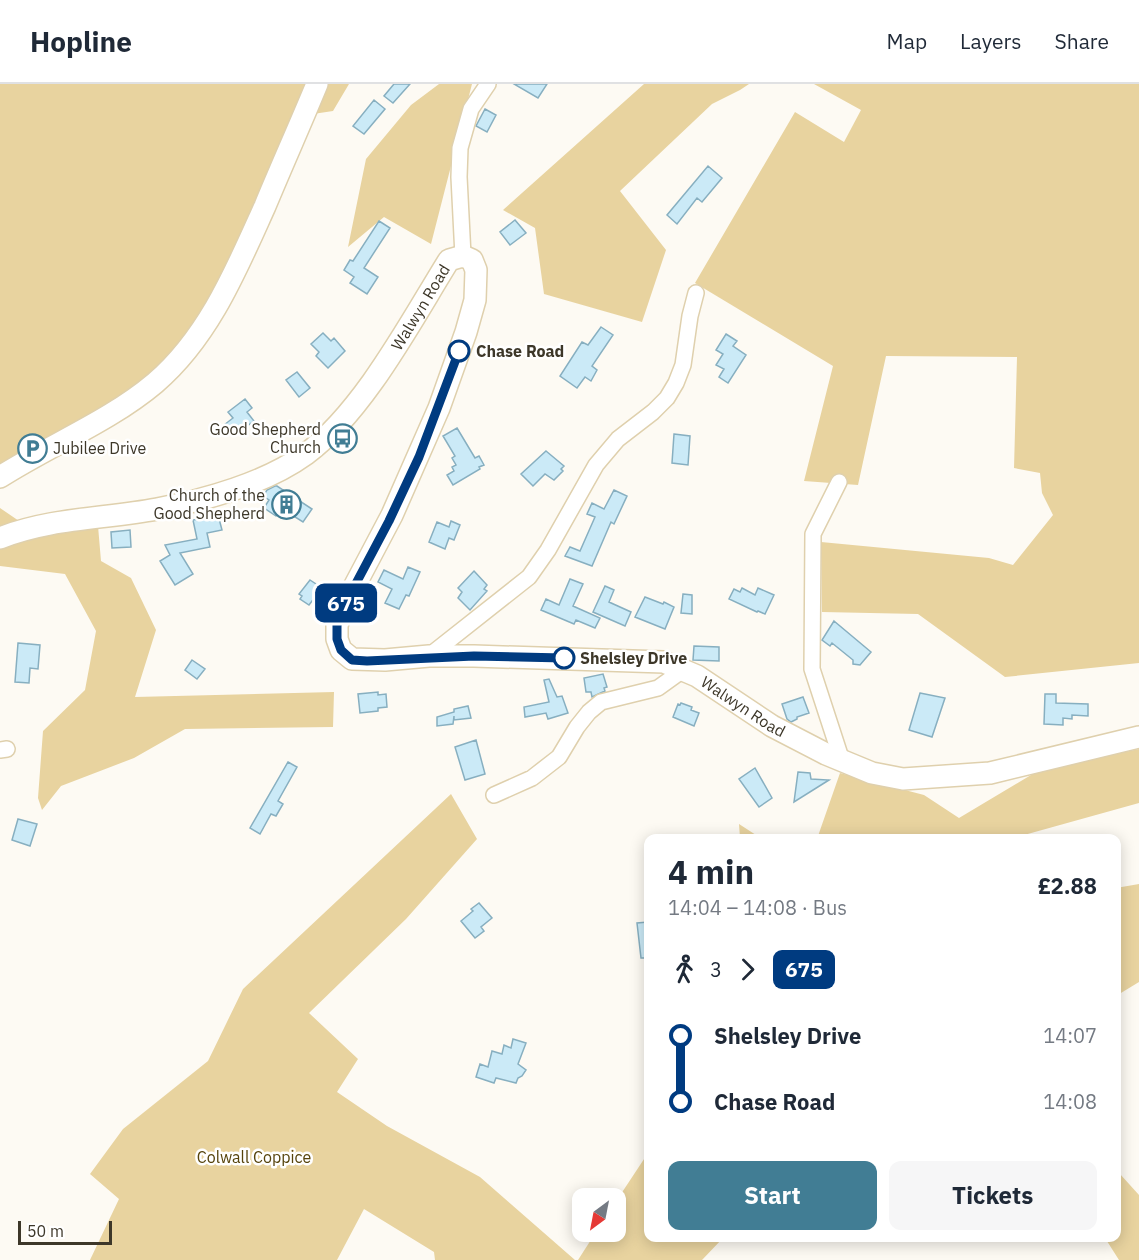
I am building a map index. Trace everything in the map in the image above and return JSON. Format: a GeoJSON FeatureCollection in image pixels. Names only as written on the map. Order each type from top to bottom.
{"type":"FeatureCollection","features":[{"type":"Feature","properties":{"kind":"main road"},"geometry":{"type":"LineString","coordinates":[[0,477],[118,409],[156,382],[182,354],[212,314],[236,271],[317,84]]}},
{"type":"Feature","properties":{"kind":"main road","name":"Walwyn Road"},"geometry":{"type":"LineString","coordinates":[[0,538],[21,530],[156,509],[190,501],[257,479],[304,455],[316,446],[352,408],[410,325],[449,260],[463,256],[472,260],[477,283],[466,332],[419,457],[389,521],[344,606],[337,625],[337,639],[341,650],[352,660],[474,656],[664,662],[725,693],[772,726],[842,761],[872,773],[892,777],[934,778],[990,773],[1139,737]]}},
{"type":"Feature","properties":{"kind":"street"},"geometry":{"type":"LineString","coordinates":[[463,256],[459,177],[460,148],[471,109],[489,84]]}},
{"type":"Feature","properties":{"kind":"street"},"geometry":{"type":"LineString","coordinates":[[429,656],[529,577],[548,550],[596,465],[618,439],[667,398],[683,365],[690,316],[696,293]]}},
{"type":"Feature","properties":{"kind":"street"},"geometry":{"type":"LineString","coordinates":[[839,482],[813,534],[812,669],[842,761]]}},
{"type":"Feature","properties":{"kind":"street"},"geometry":{"type":"LineString","coordinates":[[494,795],[532,778],[559,757],[589,712],[601,702],[658,688],[683,670]]}},
{"type":"Feature","properties":{"kind":"green space"},"geometry":{"type":"Polygon","coordinates":[[[0,84],[317,84],[202,328],[148,378],[0,478],[0,84]]]}},
{"type":"Feature","properties":{"kind":"green space"},"geometry":{"type":"Polygon","coordinates":[[[326,84],[349,84],[333,111],[313,114],[326,84]]]}},
{"type":"Feature","properties":{"kind":"green space"},"geometry":{"type":"Polygon","coordinates":[[[439,84],[472,84],[431,244],[384,217],[348,247],[366,159],[411,105],[439,84]]]}},
{"type":"Feature","properties":{"kind":"green space"},"geometry":{"type":"Polygon","coordinates":[[[644,84],[749,84],[712,104],[620,191],[666,250],[642,322],[544,294],[535,228],[503,210],[644,84]]]}},
{"type":"Feature","properties":{"kind":"green space"},"geometry":{"type":"Polygon","coordinates":[[[814,84],[1139,84],[1139,663],[1005,677],[918,614],[822,612],[821,542],[989,558],[1013,565],[1053,515],[1042,493],[1040,473],[1014,468],[1017,357],[886,356],[858,485],[804,481],[833,366],[695,283],[795,112],[844,142],[861,110],[814,84]]]}},
{"type":"Feature","properties":{"kind":"green space"},"geometry":{"type":"Polygon","coordinates":[[[0,508],[41,536],[98,526],[101,561],[131,578],[156,630],[135,697],[334,692],[333,727],[185,729],[134,758],[61,786],[42,810],[38,798],[43,731],[85,690],[96,631],[65,574],[0,566],[0,508]]]}},
{"type":"Feature","properties":{"kind":"green space"},"geometry":{"type":"Polygon","coordinates":[[[1139,749],[1139,803],[1027,834],[819,834],[840,773],[924,795],[959,818],[1041,769],[1139,749]]]}},
{"type":"Feature","properties":{"kind":"green space","name":"Colwall Coppice"},"geometry":{"type":"Polygon","coordinates":[[[451,794],[477,839],[406,919],[309,1013],[358,1059],[337,1092],[387,1126],[480,1177],[575,1260],[435,1260],[434,1252],[364,1209],[337,1260],[90,1260],[119,1199],[90,1174],[123,1129],[208,1061],[243,989],[451,794]]]}},
{"type":"Feature","properties":{"kind":"green space"},"geometry":{"type":"Polygon","coordinates":[[[739,824],[754,834],[740,834],[739,824]]]}},
{"type":"Feature","properties":{"kind":"green space"},"geometry":{"type":"Polygon","coordinates":[[[1139,884],[1139,982],[1121,993],[1121,887],[1139,884]]]}},
{"type":"Feature","properties":{"kind":"green space"},"geometry":{"type":"Polygon","coordinates":[[[644,1159],[644,1242],[719,1242],[702,1260],[578,1260],[590,1242],[626,1242],[625,1188],[644,1159]]]}},
{"type":"Feature","properties":{"kind":"green space"},"geometry":{"type":"Polygon","coordinates":[[[1121,1175],[1139,1195],[1139,1260],[1119,1260],[1108,1242],[1121,1242],[1121,1175]]]}},
{"type":"Feature","properties":{"kind":"building"},"geometry":{"type":"Polygon","coordinates":[[[394,84],[410,84],[393,103],[384,96],[394,84]]]}},
{"type":"Feature","properties":{"kind":"building"},"geometry":{"type":"Polygon","coordinates":[[[514,84],[547,84],[538,98],[514,84]]]}},
{"type":"Feature","properties":{"kind":"building"},"geometry":{"type":"Polygon","coordinates":[[[374,100],[385,109],[364,134],[353,126],[374,100]]]}},
{"type":"Feature","properties":{"kind":"building"},"geometry":{"type":"Polygon","coordinates":[[[485,109],[496,115],[487,132],[476,126],[485,109]]]}},
{"type":"Feature","properties":{"kind":"building"},"geometry":{"type":"Polygon","coordinates":[[[708,166],[722,178],[702,202],[697,198],[677,224],[667,215],[708,166]]]}},
{"type":"Feature","properties":{"kind":"building"},"geometry":{"type":"Polygon","coordinates":[[[515,220],[526,233],[510,245],[500,232],[515,220]]]}},
{"type":"Feature","properties":{"kind":"building"},"geometry":{"type":"Polygon","coordinates":[[[379,221],[390,228],[364,268],[378,277],[367,294],[350,283],[354,277],[344,270],[350,260],[353,261],[379,221]]]}},
{"type":"Feature","properties":{"kind":"building"},"geometry":{"type":"Polygon","coordinates":[[[601,327],[613,335],[592,366],[597,370],[591,381],[585,377],[577,388],[560,376],[582,342],[588,345],[601,327]]]}},
{"type":"Feature","properties":{"kind":"building"},"geometry":{"type":"Polygon","coordinates":[[[323,333],[331,341],[334,338],[345,351],[328,368],[316,356],[319,352],[311,344],[323,333]]]}},
{"type":"Feature","properties":{"kind":"building"},"geometry":{"type":"Polygon","coordinates":[[[726,334],[737,341],[733,346],[746,355],[728,383],[719,377],[724,369],[716,365],[723,354],[716,350],[726,334]]]}},
{"type":"Feature","properties":{"kind":"building"},"geometry":{"type":"Polygon","coordinates":[[[297,372],[310,388],[299,397],[286,380],[297,372]]]}},
{"type":"Feature","properties":{"kind":"building"},"geometry":{"type":"Polygon","coordinates":[[[245,399],[252,408],[247,412],[254,421],[233,436],[224,425],[233,418],[228,412],[245,399]]]}},
{"type":"Feature","properties":{"kind":"building"},"geometry":{"type":"Polygon","coordinates":[[[457,428],[475,458],[479,456],[484,465],[453,485],[447,475],[454,471],[452,467],[456,465],[452,458],[455,456],[443,436],[457,428]]]}},
{"type":"Feature","properties":{"kind":"building"},"geometry":{"type":"Polygon","coordinates":[[[674,434],[690,436],[688,465],[672,463],[674,434]]]}},
{"type":"Feature","properties":{"kind":"building"},"geometry":{"type":"Polygon","coordinates":[[[546,451],[564,466],[561,469],[563,471],[554,480],[545,474],[533,486],[521,474],[546,451]]]}},
{"type":"Feature","properties":{"kind":"building","name":"Church of the Good Shepherd"},"geometry":{"type":"Polygon","coordinates":[[[275,486],[312,509],[303,522],[281,508],[276,516],[264,508],[269,500],[263,496],[267,490],[275,486]]]}},
{"type":"Feature","properties":{"kind":"building"},"geometry":{"type":"Polygon","coordinates":[[[614,490],[627,496],[614,524],[611,522],[592,566],[565,556],[570,547],[580,551],[595,517],[587,514],[592,503],[604,509],[614,490]]]}},
{"type":"Feature","properties":{"kind":"building"},"geometry":{"type":"Polygon","coordinates":[[[218,515],[222,530],[207,533],[210,547],[180,553],[193,574],[175,585],[160,561],[170,555],[165,545],[197,539],[193,520],[218,515]]]}},
{"type":"Feature","properties":{"kind":"building"},"geometry":{"type":"Polygon","coordinates":[[[451,521],[460,525],[454,540],[449,538],[445,549],[429,542],[437,522],[449,527],[451,521]]]}},
{"type":"Feature","properties":{"kind":"building"},"geometry":{"type":"Polygon","coordinates":[[[130,530],[131,547],[112,548],[111,532],[130,530]]]}},
{"type":"Feature","properties":{"kind":"building"},"geometry":{"type":"Polygon","coordinates":[[[408,567],[420,572],[409,596],[406,595],[399,609],[385,603],[392,589],[378,582],[384,570],[403,579],[408,567]]]}},
{"type":"Feature","properties":{"kind":"building"},"geometry":{"type":"Polygon","coordinates":[[[474,571],[487,585],[484,589],[487,591],[470,610],[458,598],[462,592],[458,588],[474,571]]]}},
{"type":"Feature","properties":{"kind":"building"},"geometry":{"type":"Polygon","coordinates":[[[570,579],[583,584],[573,606],[600,618],[595,628],[576,620],[574,624],[541,610],[546,599],[559,605],[570,579]]]}},
{"type":"Feature","properties":{"kind":"building"},"geometry":{"type":"Polygon","coordinates":[[[310,580],[322,588],[309,605],[300,599],[302,596],[299,594],[310,580]]]}},
{"type":"Feature","properties":{"kind":"building"},"geometry":{"type":"Polygon","coordinates":[[[605,586],[614,590],[609,602],[631,612],[625,626],[593,612],[605,586]]]}},
{"type":"Feature","properties":{"kind":"building"},"geometry":{"type":"Polygon","coordinates":[[[742,588],[755,595],[758,588],[774,595],[765,614],[729,599],[734,589],[740,592],[742,588]]]}},
{"type":"Feature","properties":{"kind":"building"},"geometry":{"type":"Polygon","coordinates":[[[683,594],[692,595],[692,614],[681,613],[683,594]]]}},
{"type":"Feature","properties":{"kind":"building"},"geometry":{"type":"Polygon","coordinates":[[[645,597],[674,607],[665,629],[635,617],[645,597]]]}},
{"type":"Feature","properties":{"kind":"building"},"geometry":{"type":"Polygon","coordinates":[[[834,621],[871,652],[860,665],[853,664],[853,660],[832,643],[830,646],[822,640],[834,621]]]}},
{"type":"Feature","properties":{"kind":"building"},"geometry":{"type":"Polygon","coordinates":[[[18,643],[40,645],[38,669],[30,668],[29,683],[15,682],[18,643]]]}},
{"type":"Feature","properties":{"kind":"building"},"geometry":{"type":"Polygon","coordinates":[[[694,646],[719,647],[719,661],[693,660],[694,646]]]}},
{"type":"Feature","properties":{"kind":"building"},"geometry":{"type":"Polygon","coordinates":[[[192,660],[205,669],[197,679],[185,670],[192,660]]]}},
{"type":"Feature","properties":{"kind":"building"},"geometry":{"type":"Polygon","coordinates":[[[603,674],[607,687],[604,688],[605,691],[592,697],[591,692],[586,692],[584,678],[603,674]]]}},
{"type":"Feature","properties":{"kind":"building"},"geometry":{"type":"Polygon","coordinates":[[[549,679],[557,697],[562,696],[568,713],[548,719],[546,713],[525,717],[524,707],[549,702],[544,680],[549,679]]]}},
{"type":"Feature","properties":{"kind":"building"},"geometry":{"type":"Polygon","coordinates":[[[378,692],[378,695],[386,694],[387,707],[378,708],[378,711],[360,713],[358,694],[378,692]]]}},
{"type":"Feature","properties":{"kind":"building"},"geometry":{"type":"Polygon","coordinates":[[[920,693],[945,698],[932,737],[909,730],[920,693]]]}},
{"type":"Feature","properties":{"kind":"building"},"geometry":{"type":"Polygon","coordinates":[[[1045,694],[1056,694],[1056,703],[1088,704],[1088,716],[1072,715],[1072,719],[1063,718],[1063,725],[1044,724],[1045,694]]]}},
{"type":"Feature","properties":{"kind":"building"},"geometry":{"type":"Polygon","coordinates":[[[803,697],[809,713],[791,722],[787,719],[782,704],[803,697]]]}},
{"type":"Feature","properties":{"kind":"building"},"geometry":{"type":"Polygon","coordinates":[[[678,704],[692,707],[691,710],[699,713],[694,726],[673,717],[678,704]]]}},
{"type":"Feature","properties":{"kind":"building"},"geometry":{"type":"Polygon","coordinates":[[[468,706],[471,718],[454,720],[454,716],[453,724],[437,726],[437,717],[454,712],[454,709],[468,706]]]}},
{"type":"Feature","properties":{"kind":"building"},"geometry":{"type":"Polygon","coordinates":[[[476,740],[485,774],[465,780],[455,747],[476,740]]]}},
{"type":"Feature","properties":{"kind":"building"},"geometry":{"type":"Polygon","coordinates":[[[288,762],[297,767],[278,801],[283,804],[276,816],[271,814],[260,834],[250,828],[288,762]]]}},
{"type":"Feature","properties":{"kind":"building"},"geometry":{"type":"Polygon","coordinates":[[[755,768],[772,798],[759,807],[739,779],[755,768]]]}},
{"type":"Feature","properties":{"kind":"building"},"geometry":{"type":"Polygon","coordinates":[[[798,772],[810,773],[811,779],[829,780],[794,802],[798,772]]]}},
{"type":"Feature","properties":{"kind":"building"},"geometry":{"type":"Polygon","coordinates":[[[18,819],[37,824],[30,846],[12,840],[18,819]]]}},
{"type":"Feature","properties":{"kind":"building"},"geometry":{"type":"Polygon","coordinates":[[[479,903],[492,918],[481,927],[484,931],[475,938],[461,921],[479,903]]]}},
{"type":"Feature","properties":{"kind":"building"},"geometry":{"type":"Polygon","coordinates":[[[644,922],[644,958],[641,958],[637,923],[644,922]]]}},
{"type":"Feature","properties":{"kind":"building"},"geometry":{"type":"Polygon","coordinates":[[[513,1039],[526,1043],[518,1064],[526,1070],[516,1083],[496,1078],[494,1083],[476,1077],[480,1064],[488,1067],[492,1051],[502,1054],[504,1045],[511,1048],[513,1039]]]}},
{"type":"Feature","properties":{"kind":"bus line","name":"675"},"geometry":{"type":"LineString","coordinates":[[459,351],[419,457],[389,521],[344,606],[337,625],[337,639],[341,650],[352,660],[414,659],[429,656],[564,658]]}},
{"type":"Feature","properties":{"kind":"place","name":"Chase Road"},"geometry":{"type":"Point","coordinates":[459,351]}},
{"type":"Feature","properties":{"kind":"place","name":"Good Shepherd Church"},"geometry":{"type":"Point","coordinates":[342,438]}},
{"type":"Feature","properties":{"kind":"place","name":"Jubilee Drive"},"geometry":{"type":"Point","coordinates":[32,448]}},
{"type":"Feature","properties":{"kind":"place","name":"Church of the Good Shepherd"},"geometry":{"type":"Point","coordinates":[286,504]}},
{"type":"Feature","properties":{"kind":"place","name":"Shelsley Drive"},"geometry":{"type":"Point","coordinates":[564,658]}}]}
